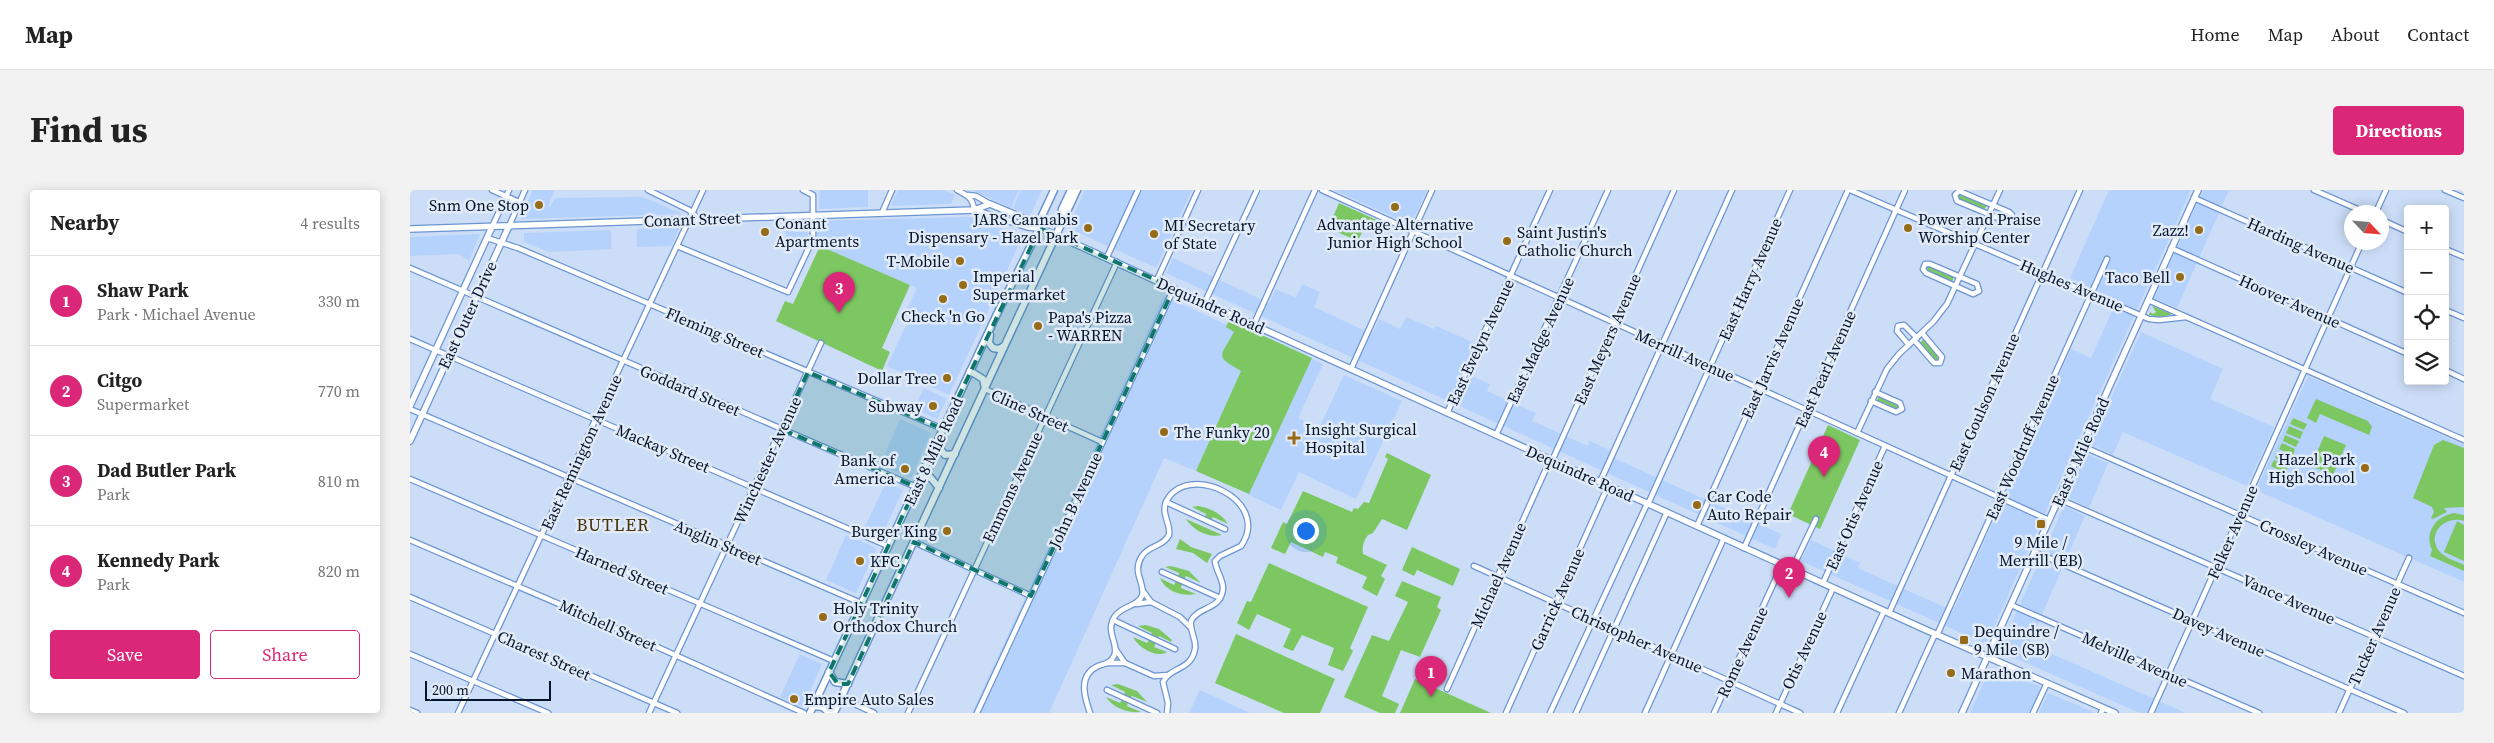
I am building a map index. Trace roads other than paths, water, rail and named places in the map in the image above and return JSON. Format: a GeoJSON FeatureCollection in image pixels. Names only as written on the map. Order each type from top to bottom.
{"type":"FeatureCollection","features":[{"type":"Feature","properties":{"kind":"highway","name":"East 8 Mile Road"},"geometry":{"type":"LineString","coordinates":[[812,710],[996,316],[1043,229],[1040,220],[1054,190]]}},
{"type":"Feature","properties":{"kind":"highway"},"geometry":{"type":"LineString","coordinates":[[1061,225],[1062,209],[1071,190]]}},
{"type":"Feature","properties":{"kind":"highway","name":"East 8 Mile Road"},"geometry":{"type":"LineString","coordinates":[[834,713],[1077,190]]}},
{"type":"Feature","properties":{"kind":"highway"},"geometry":{"type":"LineString","coordinates":[[996,316],[989,336],[990,346],[996,349],[1002,348],[1010,336]]}},
{"type":"Feature","properties":{"kind":"highway"},"geometry":{"type":"LineString","coordinates":[[970,371],[983,379],[985,389]]}},
{"type":"Feature","properties":{"kind":"highway"},"geometry":{"type":"LineString","coordinates":[[936,444],[945,455],[955,454]]}},
{"type":"Feature","properties":{"kind":"highway"},"geometry":{"type":"LineString","coordinates":[[921,477],[931,478],[939,488]]}},
{"type":"Feature","properties":{"kind":"highway"},"geometry":{"type":"LineString","coordinates":[[829,672],[835,682],[848,684]]}},
{"type":"Feature","properties":{"kind":"highway"},"geometry":{"type":"LineString","coordinates":[[812,710],[823,707],[829,713]]}},
{"type":"Feature","properties":{"kind":"main road","name":"East 9 Mile Road"},"geometry":{"type":"LineString","coordinates":[[1962,713],[2198,190]]}},
{"type":"Feature","properties":{"kind":"main road","name":"Conant Street"},"geometry":{"type":"LineString","coordinates":[[410,229],[492,227],[690,216],[699,219],[974,210],[990,204]]}},
{"type":"Feature","properties":{"kind":"main road"},"geometry":{"type":"LineString","coordinates":[[990,204],[1032,222],[1043,229]]}},
{"type":"Feature","properties":{"kind":"main road","name":"Conant Street"},"geometry":{"type":"LineString","coordinates":[[974,210],[1028,227],[1043,229]]}},
{"type":"Feature","properties":{"kind":"main road","name":"East Outer Drive"},"geometry":{"type":"LineString","coordinates":[[410,441],[509,226]]}},
{"type":"Feature","properties":{"kind":"main road","name":"East Outer Drive"},"geometry":{"type":"LineString","coordinates":[[410,408],[492,227]]}},
{"type":"Feature","properties":{"kind":"main road","name":"Dequindre Road"},"geometry":{"type":"LineString","coordinates":[[1043,229],[2047,684],[2102,711],[2115,713]]}},
{"type":"Feature","properties":{"kind":"street"},"geometry":{"type":"LineString","coordinates":[[492,190],[519,202]]}},
{"type":"Feature","properties":{"kind":"street","name":"East Outer Drive"},"geometry":{"type":"LineString","coordinates":[[492,227],[510,190]]}},
{"type":"Feature","properties":{"kind":"street","name":"East Outer Drive"},"geometry":{"type":"LineString","coordinates":[[509,226],[525,190]]}},
{"type":"Feature","properties":{"kind":"street"},"geometry":{"type":"LineString","coordinates":[[648,190],[690,216]]}},
{"type":"Feature","properties":{"kind":"street","name":"East Remington Avenue"},"geometry":{"type":"LineString","coordinates":[[458,713],[703,190]]}},
{"type":"Feature","properties":{"kind":"street"},"geometry":{"type":"LineString","coordinates":[[677,246],[788,292],[813,240],[813,195],[803,190]]}},
{"type":"Feature","properties":{"kind":"street"},"geometry":{"type":"LineString","coordinates":[[882,213],[892,190]]}},
{"type":"Feature","properties":{"kind":"street"},"geometry":{"type":"LineString","coordinates":[[957,190],[976,196],[990,204]]}},
{"type":"Feature","properties":{"kind":"street"},"geometry":{"type":"LineString","coordinates":[[1106,257],[1138,190]]}},
{"type":"Feature","properties":{"kind":"street"},"geometry":{"type":"LineString","coordinates":[[1157,280],[1198,190]]}},
{"type":"Feature","properties":{"kind":"street"},"geometry":{"type":"LineString","coordinates":[[1205,302],[1257,190]]}},
{"type":"Feature","properties":{"kind":"street"},"geometry":{"type":"LineString","coordinates":[[1254,324],[1315,190]]}},
{"type":"Feature","properties":{"kind":"street","name":"Merrill Avenue"},"geometry":{"type":"LineString","coordinates":[[1322,190],[2049,520]]}},
{"type":"Feature","properties":{"kind":"street"},"geometry":{"type":"LineString","coordinates":[[1350,369],[1432,190]]}},
{"type":"Feature","properties":{"kind":"street","name":"East Evelyn Avenue"},"geometry":{"type":"LineString","coordinates":[[1447,413],[1550,190]]}},
{"type":"Feature","properties":{"kind":"street","name":"East Madge Avenue"},"geometry":{"type":"LineString","coordinates":[[1496,435],[1608,190]]}},
{"type":"Feature","properties":{"kind":"street","name":"East Meyers Avenue"},"geometry":{"type":"LineString","coordinates":[[1551,460],[1674,190]]}},
{"type":"Feature","properties":{"kind":"street"},"geometry":{"type":"LineString","coordinates":[[1600,482],[1732,190]]}},
{"type":"Feature","properties":{"kind":"street","name":"East Harry Avenue"},"geometry":{"type":"LineString","coordinates":[[1550,713],[1648,504],[1790,190]]}},
{"type":"Feature","properties":{"kind":"street","name":"Hughes Avenue"},"geometry":{"type":"LineString","coordinates":[[1849,190],[2141,315],[2159,320],[2186,317]]}},
{"type":"Feature","properties":{"kind":"street","name":"East Jarvis Avenue"},"geometry":{"type":"LineString","coordinates":[[1697,526],[1849,190]]}},
{"type":"Feature","properties":{"kind":"street","name":"East Pearl Avenue"},"geometry":{"type":"LineString","coordinates":[[1744,548],[1905,190]]}},
{"type":"Feature","properties":{"kind":"street"},"geometry":{"type":"LineString","coordinates":[[1857,433],[1887,369],[1938,317],[1956,287],[2000,190]]}},
{"type":"Feature","properties":{"kind":"street","name":"East Goulson Avenue"},"geometry":{"type":"LineString","coordinates":[[1837,713],[1951,476],[2080,190]]}},
{"type":"Feature","properties":{"kind":"street"},"geometry":{"type":"LineString","coordinates":[[2314,190],[2348,205]]}},
{"type":"Feature","properties":{"kind":"street"},"geometry":{"type":"LineString","coordinates":[[2379,205],[2386,190]]}},
{"type":"Feature","properties":{"kind":"street"},"geometry":{"type":"LineString","coordinates":[[2445,190],[2464,198]]}},
{"type":"Feature","properties":{"kind":"street"},"geometry":{"type":"LineString","coordinates":[[1962,191],[2011,213],[2011,220],[2007,222],[1989,214],[1957,201],[1954,195],[1962,191]]}},
{"type":"Feature","properties":{"kind":"street"},"geometry":{"type":"LineString","coordinates":[[968,195],[974,210]]}},
{"type":"Feature","properties":{"kind":"street","name":"Harding Avenue"},"geometry":{"type":"LineString","coordinates":[[2194,198],[2404,291]]}},
{"type":"Feature","properties":{"kind":"street"},"geometry":{"type":"LineString","coordinates":[[2389,223],[2404,230]]}},
{"type":"Feature","properties":{"kind":"street","name":"Fleming Street"},"geometry":{"type":"LineString","coordinates":[[487,238],[507,243],[943,430]]}},
{"type":"Feature","properties":{"kind":"street","name":"Hoover Avenue"},"geometry":{"type":"LineString","coordinates":[[2171,248],[2404,352]]}},
{"type":"Feature","properties":{"kind":"street","name":"Felker Avenue"},"geometry":{"type":"LineString","coordinates":[[2151,713],[2359,250]]}},
{"type":"Feature","properties":{"kind":"street"},"geometry":{"type":"LineString","coordinates":[[2449,250],[2464,257]]}},
{"type":"Feature","properties":{"kind":"street","name":"East Woodruff Avenue"},"geometry":{"type":"LineString","coordinates":[[1899,713],[2107,259]]}},
{"type":"Feature","properties":{"kind":"street","name":"Emmons Avenue"},"geometry":{"type":"LineString","coordinates":[[908,713],[1117,262]]}},
{"type":"Feature","properties":{"kind":"street"},"geometry":{"type":"LineString","coordinates":[[1928,264],[1977,284],[1979,291],[1973,294],[1956,287],[1926,274],[1923,267],[1928,264]]}},
{"type":"Feature","properties":{"kind":"street","name":"Goddard Street"},"geometry":{"type":"LineString","coordinates":[[410,268],[462,293],[916,487]]}},
{"type":"Feature","properties":{"kind":"street","name":"John B Avenue"},"geometry":{"type":"LineString","coordinates":[[978,713],[1174,288]]}},
{"type":"Feature","properties":{"kind":"street","name":"Hughes Avenue"},"geometry":{"type":"LineString","coordinates":[[2148,300],[2464,438]]}},
{"type":"Feature","properties":{"kind":"street"},"geometry":{"type":"LineString","coordinates":[[2449,312],[2464,318]]}},
{"type":"Feature","properties":{"kind":"street"},"geometry":{"type":"LineString","coordinates":[[1909,345],[1897,331],[1898,326],[1904,325],[1934,362],[1940,363],[1942,357],[1922,333]]}},
{"type":"Feature","properties":{"kind":"street","name":"Mackay Street"},"geometry":{"type":"LineString","coordinates":[[410,339],[888,546]]}},
{"type":"Feature","properties":{"kind":"street","name":"Winchester Avenue"},"geometry":{"type":"LineString","coordinates":[[649,713],[821,343]]}},
{"type":"Feature","properties":{"kind":"street"},"geometry":{"type":"LineString","coordinates":[[2449,372],[2464,379]]}},
{"type":"Feature","properties":{"kind":"street","name":"Cline Street"},"geometry":{"type":"LineString","coordinates":[[985,389],[1102,442]]}},
{"type":"Feature","properties":{"kind":"street"},"geometry":{"type":"LineString","coordinates":[[1871,401],[1896,412],[1902,410],[1900,403],[1875,392]]}},
{"type":"Feature","properties":{"kind":"street","name":"Anglin Street"},"geometry":{"type":"LineString","coordinates":[[410,408],[861,603]]}},
{"type":"Feature","properties":{"kind":"street","name":"East Otis Avenue"},"geometry":{"type":"LineString","coordinates":[[1823,583],[1885,446]]}},
{"type":"Feature","properties":{"kind":"street","name":"Crossley Avenue"},"geometry":{"type":"LineString","coordinates":[[2082,446],[2464,613]]}},
{"type":"Feature","properties":{"kind":"street","name":"Michael Avenue"},"geometry":{"type":"LineString","coordinates":[[1447,690],[1551,460]]}},
{"type":"Feature","properties":{"kind":"street","name":"Harned Street"},"geometry":{"type":"LineString","coordinates":[[410,479],[834,661]]}},
{"type":"Feature","properties":{"kind":"street"},"geometry":{"type":"LineString","coordinates":[[1134,604],[1140,600],[1142,589],[1138,570],[1142,556],[1150,548],[1164,543],[1170,532],[1165,517],[1166,502],[1171,494],[1186,485],[1203,485],[1219,488],[1234,498],[1245,511],[1249,527],[1241,546],[1220,556],[1215,561],[1223,587],[1220,598],[1213,606],[1193,616],[1180,617]]}},
{"type":"Feature","properties":{"kind":"street","name":"Garrick Avenue"},"geometry":{"type":"LineString","coordinates":[[1506,713],[1608,486]]}},
{"type":"Feature","properties":{"kind":"street","name":"Vance Avenue"},"geometry":{"type":"LineString","coordinates":[[2058,499],[2464,676]]}},
{"type":"Feature","properties":{"kind":"street"},"geometry":{"type":"LineString","coordinates":[[1166,502],[1225,529]]}},
{"type":"Feature","properties":{"kind":"street"},"geometry":{"type":"LineString","coordinates":[[1576,713],[1667,512]]}},
{"type":"Feature","properties":{"kind":"street"},"geometry":{"type":"LineString","coordinates":[[1792,570],[1816,519]]}},
{"type":"Feature","properties":{"kind":"street"},"geometry":{"type":"LineString","coordinates":[[1645,713],[1724,538]]}},
{"type":"Feature","properties":{"kind":"street","name":"Mitchell Street"},"geometry":{"type":"LineString","coordinates":[[410,540],[676,655],[804,713]]}},
{"type":"Feature","properties":{"kind":"street"},"geometry":{"type":"LineString","coordinates":[[914,542],[1031,596]]}},
{"type":"Feature","properties":{"kind":"street","name":"Davey Avenue"},"geometry":{"type":"LineString","coordinates":[[2035,552],[2404,713]]}},
{"type":"Feature","properties":{"kind":"street","name":"Tucker Avenue"},"geometry":{"type":"LineString","coordinates":[[2339,713],[2409,558]]}},
{"type":"Feature","properties":{"kind":"street","name":"Rome Avenue"},"geometry":{"type":"LineString","coordinates":[[1714,713],[1782,565]]}},
{"type":"Feature","properties":{"kind":"street","name":"Christopher Avenue"},"geometry":{"type":"LineString","coordinates":[[1474,566],[1800,713]]}},
{"type":"Feature","properties":{"kind":"street"},"geometry":{"type":"LineString","coordinates":[[1162,572],[1220,598]]}},
{"type":"Feature","properties":{"kind":"street","name":"Otis Avenue"},"geometry":{"type":"LineString","coordinates":[[1776,713],[1833,588]]}},
{"type":"Feature","properties":{"kind":"street"},"geometry":{"type":"LineString","coordinates":[[1142,589],[1151,602],[1180,617],[1190,628],[1196,645],[1192,657],[1182,668],[1168,675],[1154,676]]}},
{"type":"Feature","properties":{"kind":"street","name":"Charest Street"},"geometry":{"type":"LineString","coordinates":[[410,597],[677,713]]}},
{"type":"Feature","properties":{"kind":"street"},"geometry":{"type":"LineString","coordinates":[[1126,663],[1115,649],[1111,634],[1113,620],[1120,610],[1127,606],[1151,602]]}},
{"type":"Feature","properties":{"kind":"street","name":"Melville Avenue"},"geometry":{"type":"LineString","coordinates":[[2011,605],[2259,713]]}},
{"type":"Feature","properties":{"kind":"street"},"geometry":{"type":"LineString","coordinates":[[1190,628],[1193,616]]}},
{"type":"Feature","properties":{"kind":"street"},"geometry":{"type":"LineString","coordinates":[[1113,620],[1174,649]]}},
{"type":"Feature","properties":{"kind":"street"},"geometry":{"type":"LineString","coordinates":[[1090,713],[1084,692],[1084,684],[1092,670],[1113,659],[1115,649]]}},
{"type":"Feature","properties":{"kind":"street"},"geometry":{"type":"LineString","coordinates":[[410,654],[548,713]]}},
{"type":"Feature","properties":{"kind":"street"},"geometry":{"type":"LineString","coordinates":[[1106,663],[1126,663],[1154,676],[1163,686],[1167,699],[1167,713]]}},
{"type":"Feature","properties":{"kind":"street"},"geometry":{"type":"LineString","coordinates":[[1163,686],[1168,675]]}},
{"type":"Feature","properties":{"kind":"street"},"geometry":{"type":"LineString","coordinates":[[2033,713],[2047,684]]}},
{"type":"Feature","properties":{"kind":"street"},"geometry":{"type":"LineString","coordinates":[[1107,690],[1157,713]]}},
{"type":"Feature","properties":{"kind":"street"},"geometry":{"type":"LineString","coordinates":[[842,698],[874,713]]}},
{"type":"Feature","properties":{"kind":"street"},"geometry":{"type":"LineString","coordinates":[[410,710],[416,713]]}},
{"type":"Feature","properties":{"kind":"place","name":"Snm One Stop"},"geometry":{"type":"Point","coordinates":[539,205]}},
{"type":"Feature","properties":{"kind":"place","name":"Advantage Alternative Junior High School"},"geometry":{"type":"Point","coordinates":[1395,207]}},
{"type":"Feature","properties":{"kind":"place","name":"JARS Cannabis Dispensary - Hazel Park"},"geometry":{"type":"Point","coordinates":[1088,228]}},
{"type":"Feature","properties":{"kind":"place","name":"Power and Praise Worship Center"},"geometry":{"type":"Point","coordinates":[1908,228]}},
{"type":"Feature","properties":{"kind":"place","name":"Zazz!"},"geometry":{"type":"Point","coordinates":[2199,230]}},
{"type":"Feature","properties":{"kind":"place","name":"Conant Apartments"},"geometry":{"type":"Point","coordinates":[765,232]}},
{"type":"Feature","properties":{"kind":"place","name":"MI Secretary of State"},"geometry":{"type":"Point","coordinates":[1154,234]}},
{"type":"Feature","properties":{"kind":"place","name":"Saint Justin's Catholic Church"},"geometry":{"type":"Point","coordinates":[1507,241]}},
{"type":"Feature","properties":{"kind":"place","name":"T-Mobile"},"geometry":{"type":"Point","coordinates":[960,261]}},
{"type":"Feature","properties":{"kind":"place","name":"Taco Bell"},"geometry":{"type":"Point","coordinates":[2180,277]}},
{"type":"Feature","properties":{"kind":"place","name":"Imperial Supermarket"},"geometry":{"type":"Point","coordinates":[963,285]}},
{"type":"Feature","properties":{"kind":"place","name":"Check 'n Go"},"geometry":{"type":"Point","coordinates":[943,299]}},
{"type":"Feature","properties":{"kind":"place","name":"Dad Butler Park"},"geometry":{"type":"Point","coordinates":[839,313]}},
{"type":"Feature","properties":{"kind":"place","name":"Papa's Pizza - WARREN"},"geometry":{"type":"Point","coordinates":[1038,326]}},
{"type":"Feature","properties":{"kind":"place","name":"Dollar Tree"},"geometry":{"type":"Point","coordinates":[947,378]}},
{"type":"Feature","properties":{"kind":"place","name":"Subway"},"geometry":{"type":"Point","coordinates":[933,406]}},
{"type":"Feature","properties":{"kind":"place","name":"The Funky 20"},"geometry":{"type":"Point","coordinates":[1164,432]}},
{"type":"Feature","properties":{"kind":"place","name":"Insight Surgical Hospital"},"geometry":{"type":"Point","coordinates":[1294,438]}},
{"type":"Feature","properties":{"kind":"place","name":"Hazel Park High School"},"geometry":{"type":"Point","coordinates":[2365,468]}},
{"type":"Feature","properties":{"kind":"place","name":"Bank of America"},"geometry":{"type":"Point","coordinates":[905,469]}},
{"type":"Feature","properties":{"kind":"place","name":"Kennedy Park"},"geometry":{"type":"Point","coordinates":[1824,477]}},
{"type":"Feature","properties":{"kind":"place","name":"Car Code Auto Repair"},"geometry":{"type":"Point","coordinates":[1697,505]}},
{"type":"Feature","properties":{"kind":"place","name":"9 Mile / Merrill (EB)"},"geometry":{"type":"Point","coordinates":[2041,524]}},
{"type":"Feature","properties":{"kind":"place","name":"Burger King"},"geometry":{"type":"Point","coordinates":[947,531]}},
{"type":"Feature","properties":{"kind":"place","name":"KFC"},"geometry":{"type":"Point","coordinates":[860,561]}},
{"type":"Feature","properties":{"kind":"place","name":"Citgo"},"geometry":{"type":"Point","coordinates":[1789,598]}},
{"type":"Feature","properties":{"kind":"place","name":"Holy Trinity Orthodox Church"},"geometry":{"type":"Point","coordinates":[823,617]}},
{"type":"Feature","properties":{"kind":"place","name":"Dequindre / 9 Mile (SB)"},"geometry":{"type":"Point","coordinates":[1964,640]}},
{"type":"Feature","properties":{"kind":"place","name":"Marathon"},"geometry":{"type":"Point","coordinates":[1951,673]}},
{"type":"Feature","properties":{"kind":"place","name":"Shaw Park"},"geometry":{"type":"Point","coordinates":[1431,697]}},
{"type":"Feature","properties":{"kind":"place","name":"Empire Auto Sales"},"geometry":{"type":"Point","coordinates":[794,699]}},
{"type":"Feature","properties":{"kind":"district","name":"BUTLER"},"geometry":{"type":"Point","coordinates":[613,525]}}]}
